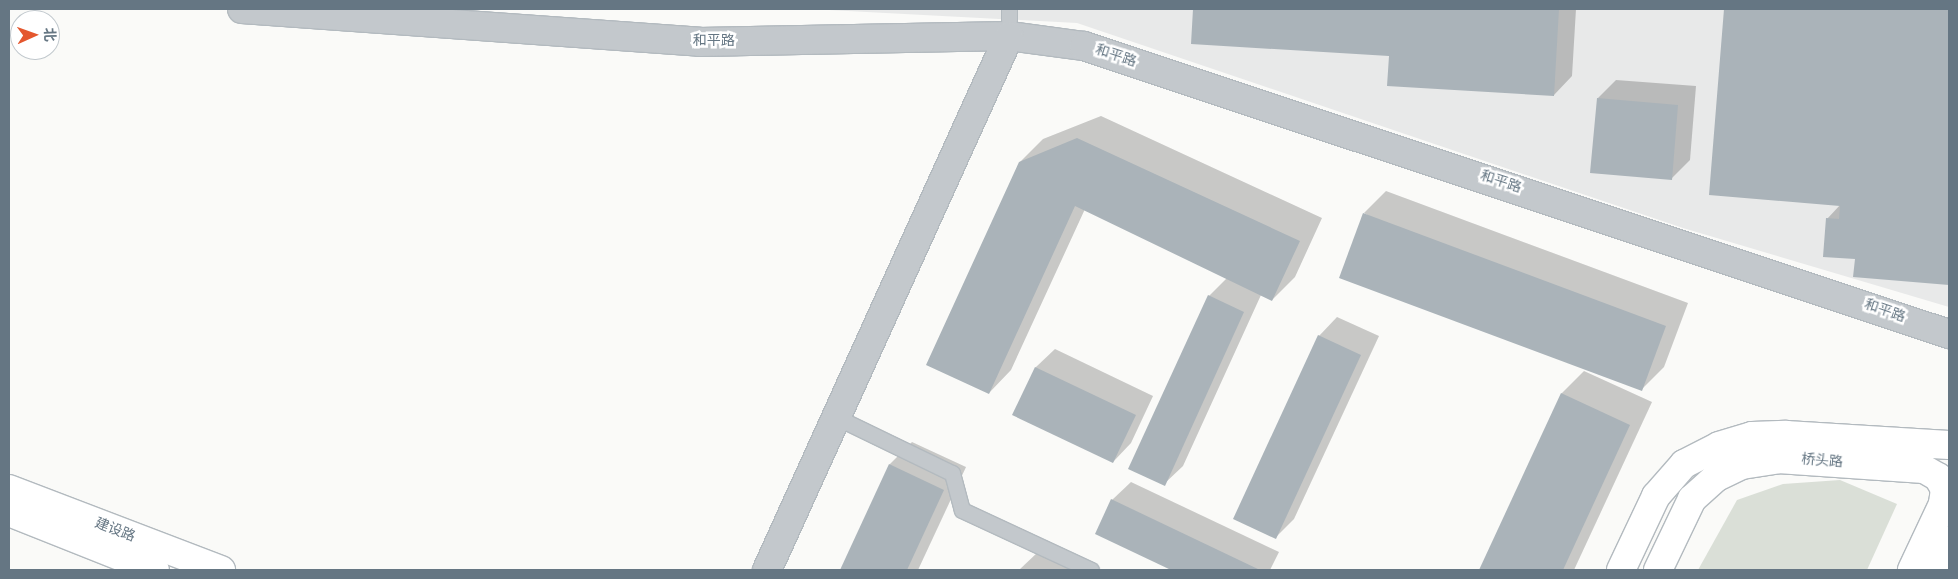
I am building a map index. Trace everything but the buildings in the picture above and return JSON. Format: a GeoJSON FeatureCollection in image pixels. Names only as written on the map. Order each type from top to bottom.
{"type":"FeatureCollection","features":[{"type":"Feature","properties":{"kind":"main road","name":"桥头路"},"geometry":{"type":"LineString","coordinates":[[1621,570],[1656,496],[1684,464],[1719,446],[1752,436],[1786,435],[1949,445]]}},
{"type":"Feature","properties":{"kind":"main road","name":"桥头路"},"geometry":{"type":"LineString","coordinates":[[1658,570],[1692,499],[1715,478],[1742,465],[1778,459],[1924,469],[1938,477],[1945,489],[1946,500],[1912,570]]}},
{"type":"Feature","properties":{"kind":"main road","name":"建设路"},"geometry":{"type":"LineString","coordinates":[[9,489],[221,570]]}},
{"type":"Feature","properties":{"kind":"main road","name":"建设路"},"geometry":{"type":"LineString","coordinates":[[9,512],[155,570]]}},
{"type":"Feature","properties":{"kind":"main road"},"geometry":{"type":"LineString","coordinates":[[1936,570],[1949,540]]}},
{"type":"Feature","properties":{"kind":"street","name":"和平路"},"geometry":{"type":"LineString","coordinates":[[242,9],[700,42],[1009,22],[1949,334]]}},
{"type":"Feature","properties":{"kind":"street"},"geometry":{"type":"LineString","coordinates":[[767,570],[1009,22]]}},
{"type":"Feature","properties":{"kind":"lane"},"geometry":{"type":"LineString","coordinates":[[836,417],[952,473],[962,510],[1091,570]]}},
{"type":"Feature","properties":{"kind":"shaded area"},"geometry":{"type":"Polygon","coordinates":[[[810,9],[1949,9],[1949,307],[1683,228],[1077,23],[810,9]]]}},
{"type":"Feature","properties":{"kind":"shaded area"},"geometry":{"type":"Polygon","coordinates":[[[1840,480],[1897,504],[1867,570],[1698,570],[1737,500],[1783,484],[1840,480]]]}}]}
